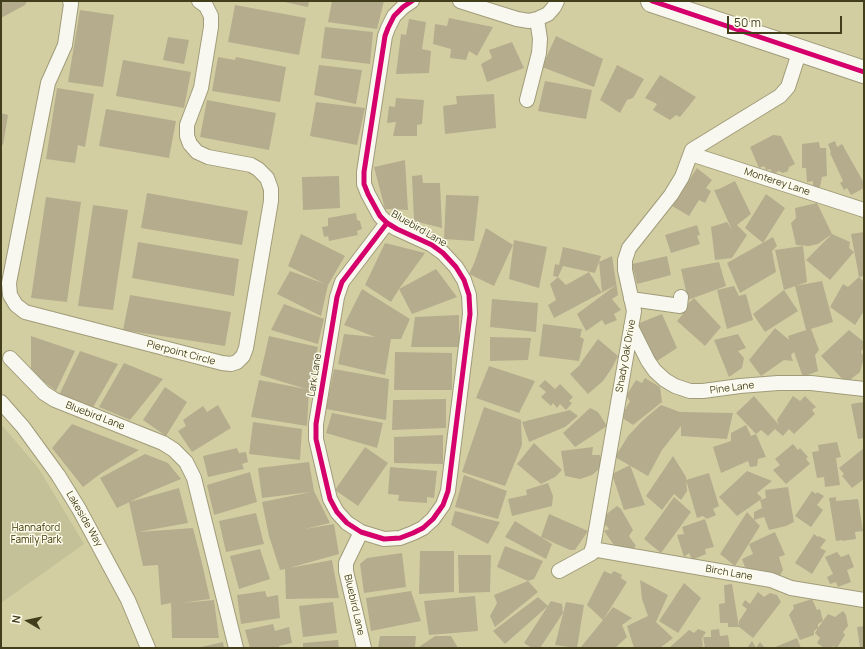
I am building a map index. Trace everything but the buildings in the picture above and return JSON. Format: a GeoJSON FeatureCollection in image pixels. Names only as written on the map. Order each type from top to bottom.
{"type":"FeatureCollection","features":[{"type":"Feature","properties":{"kind":"main road"},"geometry":{"type":"LineString","coordinates":[[663,3],[864,72]]}},
{"type":"Feature","properties":{"kind":"street","name":"Pierpoint Circle"},"geometry":{"type":"LineString","coordinates":[[70,1],[71,4],[65,45],[48,83],[9,283],[10,295],[16,305],[25,312],[222,363],[231,364],[237,362],[244,356],[246,348],[271,201],[271,189],[267,178],[258,169],[251,165],[208,157],[197,152],[190,144],[187,136],[187,124],[201,88],[211,27],[211,16],[206,6],[199,1]]}},
{"type":"Feature","properties":{"kind":"street","name":"Bluebird Lane"},"geometry":{"type":"LineString","coordinates":[[364,648],[346,571],[346,563],[361,532],[384,539],[400,538],[423,528],[433,519],[443,505],[448,491],[470,314],[469,295],[464,280],[456,267],[443,253],[432,245],[387,223],[380,216],[364,184],[364,172],[386,32],[394,16],[412,1]]}},
{"type":"Feature","properties":{"kind":"street"},"geometry":{"type":"LineString","coordinates":[[460,1],[517,19],[529,21],[548,14],[557,1]]}},
{"type":"Feature","properties":{"kind":"street"},"geometry":{"type":"LineString","coordinates":[[527,100],[539,53],[540,40],[537,19]]}},
{"type":"Feature","properties":{"kind":"street","name":"Shady Oak Drive"},"geometry":{"type":"LineString","coordinates":[[592,549],[634,311],[625,270],[625,260],[629,248],[671,195],[682,177],[692,150],[780,96],[788,86],[800,50]]}},
{"type":"Feature","properties":{"kind":"street","name":"Monterey Lane"},"geometry":{"type":"LineString","coordinates":[[691,154],[864,210]]}},
{"type":"Feature","properties":{"kind":"street","name":"Lark Lane"},"geometry":{"type":"LineString","coordinates":[[361,532],[347,523],[337,512],[330,499],[316,439],[316,424],[337,297],[342,282],[387,223]]}},
{"type":"Feature","properties":{"kind":"street"},"geometry":{"type":"LineString","coordinates":[[631,299],[680,306],[681,297]]}},
{"type":"Feature","properties":{"kind":"street","name":"Pine Lane"},"geometry":{"type":"LineString","coordinates":[[631,327],[648,361],[655,371],[664,380],[675,386],[690,390],[702,391],[778,383],[811,384],[864,389]]}},
{"type":"Feature","properties":{"kind":"street","name":"Bluebird Lane"},"geometry":{"type":"LineString","coordinates":[[10,358],[44,393],[55,400],[163,443],[174,450],[186,462],[194,478],[236,648]]}},
{"type":"Feature","properties":{"kind":"street","name":"Lakeside Way"},"geometry":{"type":"LineString","coordinates":[[1,402],[23,427],[58,475],[79,509],[128,600],[148,648]]}},
{"type":"Feature","properties":{"kind":"street"},"geometry":{"type":"LineString","coordinates":[[559,571],[592,553],[592,549]]}},
{"type":"Feature","properties":{"kind":"street","name":"Birch Lane"},"geometry":{"type":"LineString","coordinates":[[592,549],[771,580],[791,588],[864,600]]}},
{"type":"Feature","properties":{"kind":"green space","name":"Hannaford Family Park"},"geometry":{"type":"Polygon","coordinates":[[[1,424],[39,469],[84,544],[1,603],[1,424]]]}},
{"type":"Feature","properties":{"kind":"cycle path"},"geometry":{"type":"LineString","coordinates":[[387,223],[342,282],[337,297],[316,424],[316,439],[330,499],[337,512],[347,523],[361,532],[384,539],[400,538],[423,528],[433,519],[443,505],[448,491],[470,314],[469,295],[464,280],[456,267],[443,253],[432,245],[387,223],[380,216],[364,184],[364,172],[385,36],[394,16],[412,1]]}},
{"type":"Feature","properties":{"kind":"cycle path"},"geometry":{"type":"LineString","coordinates":[[652,1],[864,72]]}}]}
